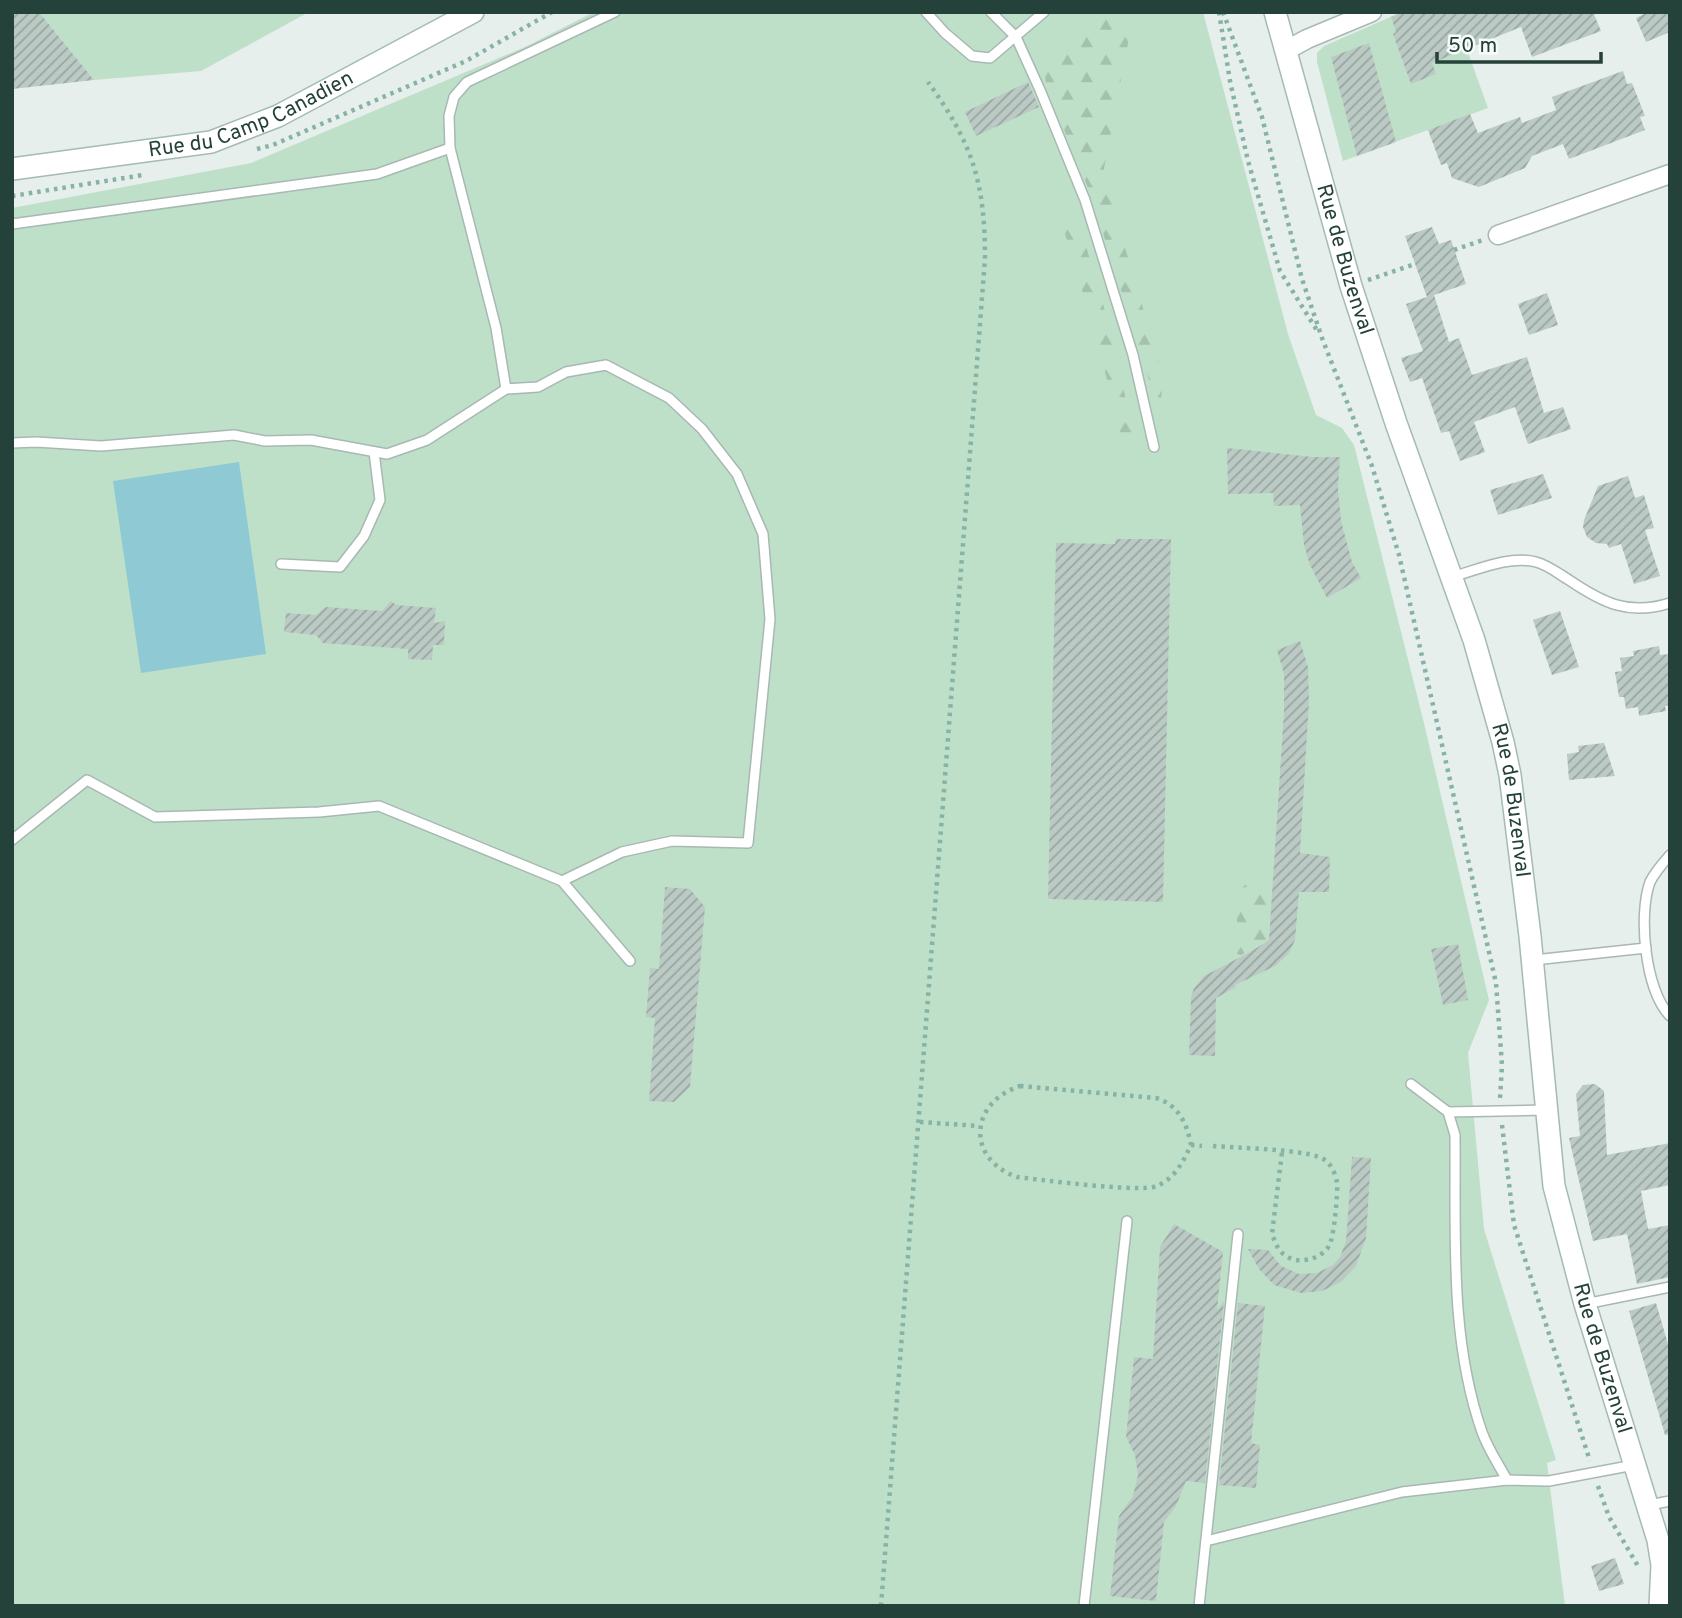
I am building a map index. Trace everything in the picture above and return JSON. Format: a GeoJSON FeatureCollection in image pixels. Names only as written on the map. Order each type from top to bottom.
{"type":"FeatureCollection","features":[{"type":"Feature","properties":{"kind":"main road","name":"Rue du Camp Canadien"},"geometry":{"type":"LineString","coordinates":[[12,169],[211,142],[278,116],[473,12]]}},
{"type":"Feature","properties":{"kind":"main road","name":"Rue de Buzenval"},"geometry":{"type":"LineString","coordinates":[[1275,12],[1351,286],[1396,423],[1474,640],[1510,775],[1532,960],[1554,1186],[1585,1304],[1658,1540],[1662,1565],[1660,1606]]}},
{"type":"Feature","properties":{"kind":"street"},"geometry":{"type":"LineString","coordinates":[[1287,50],[1372,12]]}},
{"type":"Feature","properties":{"kind":"street"},"geometry":{"type":"LineString","coordinates":[[1498,235],[1670,174]]}},
{"type":"Feature","properties":{"kind":"lane"},"geometry":{"type":"LineString","coordinates":[[506,389],[496,328],[450,148],[449,116],[454,97],[467,82],[615,12]]}},
{"type":"Feature","properties":{"kind":"lane"},"geometry":{"type":"LineString","coordinates":[[926,12],[972,56],[990,58],[1044,12]]}},
{"type":"Feature","properties":{"kind":"lane"},"geometry":{"type":"LineString","coordinates":[[991,12],[1016,37],[1084,200],[1133,355],[1154,447]]}},
{"type":"Feature","properties":{"kind":"lane"},"geometry":{"type":"LineString","coordinates":[[12,223],[377,174],[450,148]]}},
{"type":"Feature","properties":{"kind":"lane"},"geometry":{"type":"LineString","coordinates":[[12,443],[101,446],[234,435],[265,441],[311,440],[387,454],[427,440],[506,389],[538,387],[566,372],[606,365],[669,398],[702,429],[737,474],[763,534],[770,619],[748,843],[672,841],[622,852],[562,881]]}},
{"type":"Feature","properties":{"kind":"lane"},"geometry":{"type":"LineString","coordinates":[[281,564],[340,567],[364,536],[380,500],[374,453]]}},
{"type":"Feature","properties":{"kind":"lane"},"geometry":{"type":"LineString","coordinates":[[1451,577],[1512,560],[1536,562],[1598,600],[1627,608],[1654,608],[1670,603]]}},
{"type":"Feature","properties":{"kind":"lane"},"geometry":{"type":"LineString","coordinates":[[12,840],[88,780],[155,817],[319,812],[379,806],[562,881],[630,961]]}},
{"type":"Feature","properties":{"kind":"lane"},"geometry":{"type":"LineString","coordinates":[[1670,855],[1658,867],[1650,883],[1645,904],[1646,948],[1655,990],[1670,1016]]}},
{"type":"Feature","properties":{"kind":"lane"},"geometry":{"type":"LineString","coordinates":[[1532,960],[1646,948]]}},
{"type":"Feature","properties":{"kind":"lane"},"geometry":{"type":"LineString","coordinates":[[1410,1084],[1448,1112],[1455,1135],[1457,1317],[1482,1434],[1507,1480]]}},
{"type":"Feature","properties":{"kind":"lane"},"geometry":{"type":"LineString","coordinates":[[1448,1112],[1547,1110]]}},
{"type":"Feature","properties":{"kind":"lane"},"geometry":{"type":"LineString","coordinates":[[1084,1606],[1127,1221]]}},
{"type":"Feature","properties":{"kind":"lane"},"geometry":{"type":"LineString","coordinates":[[1199,1606],[1238,1234]]}},
{"type":"Feature","properties":{"kind":"lane"},"geometry":{"type":"LineString","coordinates":[[1585,1304],[1670,1287]]}},
{"type":"Feature","properties":{"kind":"lane"},"geometry":{"type":"LineString","coordinates":[[1206,1541],[1402,1492],[1507,1480],[1549,1481],[1634,1465]]}},
{"type":"Feature","properties":{"kind":"lane"},"geometry":{"type":"LineString","coordinates":[[1647,1505],[1670,1501]]}},
{"type":"Feature","properties":{"kind":"path"},"geometry":{"type":"LineString","coordinates":[[1221,12],[1230,81],[1248,161],[1280,271],[1322,338]]}},
{"type":"Feature","properties":{"kind":"path"},"geometry":{"type":"LineString","coordinates":[[1221,12],[1262,117],[1302,279],[1372,466],[1399,555],[1496,983],[1502,1065],[1500,1111],[1514,1225],[1609,1517],[1638,1566]]}},
{"type":"Feature","properties":{"kind":"path"},"geometry":{"type":"LineString","coordinates":[[881,1606],[985,259],[982,192],[974,164],[958,127],[928,82]]}},
{"type":"Feature","properties":{"kind":"path"},"geometry":{"type":"LineString","coordinates":[[1454,250],[1498,235]]}},
{"type":"Feature","properties":{"kind":"path"},"geometry":{"type":"LineString","coordinates":[[1351,286],[1415,264]]}},
{"type":"Feature","properties":{"kind":"path"},"geometry":{"type":"LineString","coordinates":[[1020,1086],[1156,1098],[1167,1101],[1177,1109],[1184,1120],[1191,1145],[1171,1178],[1149,1189],[1017,1177],[1004,1173],[984,1149],[979,1126],[988,1107],[997,1098],[1020,1086]]}},
{"type":"Feature","properties":{"kind":"path"},"geometry":{"type":"LineString","coordinates":[[920,1122],[979,1126]]}},
{"type":"Feature","properties":{"kind":"path"},"geometry":{"type":"LineString","coordinates":[[1191,1145],[1202,1146]]}},
{"type":"Feature","properties":{"kind":"path"},"geometry":{"type":"LineString","coordinates":[[1213,1146],[1306,1153],[1324,1158],[1337,1182],[1331,1244],[1323,1253],[1312,1259],[1298,1260],[1286,1256],[1276,1246],[1272,1234],[1282,1152]]}},
{"type":"Feature","properties":{"kind":"green space"},"geometry":{"type":"Polygon","coordinates":[[[39,12],[309,12],[201,71],[94,80],[39,12]]]}},
{"type":"Feature","properties":{"kind":"green space"},"geometry":{"type":"Polygon","coordinates":[[[594,12],[1203,12],[1288,334],[1316,415],[1342,428],[1354,445],[1423,719],[1489,1000],[1468,1053],[1484,1229],[1556,1460],[1547,1463],[1565,1606],[12,1606],[12,208],[251,163],[525,47],[594,12]]]}},
{"type":"Feature","properties":{"kind":"green space"},"geometry":{"type":"Polygon","coordinates":[[[1100,12],[1114,13],[1121,17],[1129,38],[1103,174],[1162,372],[1161,418],[1091,195],[1046,86],[1047,67],[1058,49],[1084,23],[1100,12]]]}},
{"type":"Feature","properties":{"kind":"green space"},"geometry":{"type":"Polygon","coordinates":[[[1402,12],[1463,39],[1488,108],[1343,161],[1317,62],[1317,53],[1324,46],[1402,12]]]}},
{"type":"Feature","properties":{"kind":"green space"},"geometry":{"type":"Polygon","coordinates":[[[1072,210],[1101,296],[1136,442],[1133,446],[1124,446],[1096,337],[1060,217],[1060,211],[1072,210]]]}},
{"type":"Feature","properties":{"kind":"green space"},"geometry":{"type":"Polygon","coordinates":[[[1271,880],[1273,885],[1269,940],[1241,955],[1237,954],[1237,893],[1249,881],[1271,880]]]}},
{"type":"Feature","properties":{"kind":"water"},"geometry":{"type":"Polygon","coordinates":[[[239,462],[266,654],[141,673],[113,481],[239,462]]]}},
{"type":"Feature","properties":{"kind":"building"},"geometry":{"type":"Polygon","coordinates":[[[12,12],[39,12],[94,80],[12,89],[12,12]]]}},
{"type":"Feature","properties":{"kind":"building"},"geometry":{"type":"Polygon","coordinates":[[[1402,12],[1593,12],[1601,31],[1532,57],[1521,27],[1432,63],[1436,74],[1411,84],[1393,34],[1396,32],[1391,17],[1402,12]]]}},
{"type":"Feature","properties":{"kind":"building"},"geometry":{"type":"Polygon","coordinates":[[[1648,12],[1670,12],[1670,32],[1646,42],[1636,18],[1648,12]]]}},
{"type":"Feature","properties":{"kind":"building"},"geometry":{"type":"Polygon","coordinates":[[[1369,43],[1396,142],[1357,156],[1331,57],[1369,43]]]}},
{"type":"Feature","properties":{"kind":"building"},"geometry":{"type":"Polygon","coordinates":[[[1623,71],[1627,84],[1632,83],[1645,116],[1640,117],[1645,130],[1569,159],[1563,144],[1532,156],[1525,168],[1479,187],[1452,178],[1447,163],[1441,165],[1428,130],[1470,114],[1478,133],[1520,117],[1522,123],[1556,110],[1552,97],[1623,71]]]}},
{"type":"Feature","properties":{"kind":"building"},"geometry":{"type":"Polygon","coordinates":[[[1028,82],[1039,107],[976,136],[965,112],[1028,82]]]}},
{"type":"Feature","properties":{"kind":"building"},"geometry":{"type":"Polygon","coordinates":[[[1432,227],[1439,244],[1451,240],[1466,284],[1434,295],[1449,342],[1459,338],[1472,375],[1527,357],[1544,413],[1563,407],[1571,429],[1528,444],[1515,407],[1474,422],[1485,452],[1460,461],[1449,431],[1441,433],[1422,378],[1410,382],[1401,358],[1423,351],[1406,304],[1427,297],[1405,236],[1432,227]]]}},
{"type":"Feature","properties":{"kind":"building"},"geometry":{"type":"Polygon","coordinates":[[[1547,293],[1558,325],[1529,335],[1518,304],[1547,293]]]}},
{"type":"Feature","properties":{"kind":"building"},"geometry":{"type":"Polygon","coordinates":[[[1227,448],[1312,457],[1340,457],[1338,489],[1341,521],[1352,562],[1361,578],[1327,598],[1310,565],[1304,545],[1300,505],[1274,506],[1273,493],[1228,494],[1227,448]]]}},
{"type":"Feature","properties":{"kind":"building"},"geometry":{"type":"Polygon","coordinates":[[[1543,474],[1552,498],[1498,515],[1490,490],[1543,474]]]}},
{"type":"Feature","properties":{"kind":"building"},"geometry":{"type":"Polygon","coordinates":[[[1628,476],[1635,498],[1644,495],[1654,528],[1645,530],[1660,576],[1634,584],[1621,544],[1609,548],[1607,544],[1596,543],[1587,537],[1583,527],[1598,486],[1628,476]]]}},
{"type":"Feature","properties":{"kind":"building"},"geometry":{"type":"Polygon","coordinates":[[[1116,539],[1171,539],[1163,902],[1048,899],[1056,543],[1115,544],[1116,539]]]}},
{"type":"Feature","properties":{"kind":"building"},"geometry":{"type":"Polygon","coordinates":[[[391,601],[396,605],[436,608],[434,623],[445,621],[444,645],[433,645],[432,660],[408,659],[408,649],[323,643],[316,635],[284,632],[286,613],[316,615],[326,607],[382,611],[391,601]]]}},
{"type":"Feature","properties":{"kind":"building"},"geometry":{"type":"Polygon","coordinates":[[[1560,611],[1579,667],[1552,675],[1533,620],[1560,611]]]}},
{"type":"Feature","properties":{"kind":"building"},"geometry":{"type":"Polygon","coordinates":[[[1300,641],[1308,667],[1309,701],[1300,853],[1330,857],[1329,892],[1299,892],[1295,940],[1289,953],[1275,966],[1235,985],[1236,987],[1216,998],[1215,1056],[1189,1055],[1191,997],[1194,988],[1204,976],[1269,940],[1284,712],[1284,674],[1277,650],[1300,641]]]}},
{"type":"Feature","properties":{"kind":"building"},"geometry":{"type":"Polygon","coordinates":[[[1659,646],[1660,655],[1670,654],[1670,705],[1665,706],[1666,711],[1639,716],[1638,707],[1626,709],[1624,697],[1619,697],[1615,672],[1622,671],[1620,658],[1634,656],[1633,651],[1659,646]]]}},
{"type":"Feature","properties":{"kind":"building"},"geometry":{"type":"Polygon","coordinates":[[[1604,743],[1615,776],[1569,780],[1567,754],[1579,752],[1578,746],[1604,743]]]}},
{"type":"Feature","properties":{"kind":"building"},"geometry":{"type":"Polygon","coordinates":[[[665,887],[690,889],[705,907],[690,1087],[674,1102],[649,1101],[655,1018],[646,1017],[650,968],[659,969],[665,887]]]}},
{"type":"Feature","properties":{"kind":"building"},"geometry":{"type":"Polygon","coordinates":[[[1458,944],[1468,1000],[1443,1005],[1431,949],[1458,944]]]}},
{"type":"Feature","properties":{"kind":"building"},"geometry":{"type":"Polygon","coordinates":[[[1595,1084],[1604,1091],[1607,1155],[1670,1143],[1670,1185],[1641,1191],[1648,1229],[1670,1225],[1670,1277],[1637,1284],[1627,1234],[1593,1241],[1569,1138],[1580,1136],[1576,1094],[1583,1085],[1595,1084]]]}},
{"type":"Feature","properties":{"kind":"building"},"geometry":{"type":"Polygon","coordinates":[[[1352,1157],[1371,1158],[1366,1238],[1356,1266],[1341,1282],[1322,1291],[1301,1293],[1274,1285],[1259,1269],[1248,1249],[1268,1250],[1281,1266],[1299,1274],[1317,1273],[1333,1265],[1340,1257],[1346,1241],[1352,1157]]]}},
{"type":"Feature","properties":{"kind":"building"},"geometry":{"type":"Polygon","coordinates":[[[1174,1224],[1223,1252],[1217,1310],[1224,1301],[1205,1483],[1186,1481],[1176,1506],[1164,1522],[1156,1601],[1110,1596],[1119,1516],[1133,1496],[1138,1475],[1135,1455],[1126,1437],[1134,1357],[1153,1359],[1160,1247],[1174,1224]]]}},
{"type":"Feature","properties":{"kind":"building"},"geometry":{"type":"Polygon","coordinates":[[[1238,1303],[1265,1306],[1251,1443],[1260,1445],[1256,1488],[1219,1485],[1238,1303]]]}},
{"type":"Feature","properties":{"kind":"building"},"geometry":{"type":"Polygon","coordinates":[[[1656,1303],[1670,1351],[1670,1434],[1665,1435],[1629,1311],[1656,1303]]]}},
{"type":"Feature","properties":{"kind":"building"},"geometry":{"type":"Polygon","coordinates":[[[1615,1558],[1624,1584],[1599,1591],[1591,1566],[1615,1558]]]}}]}
